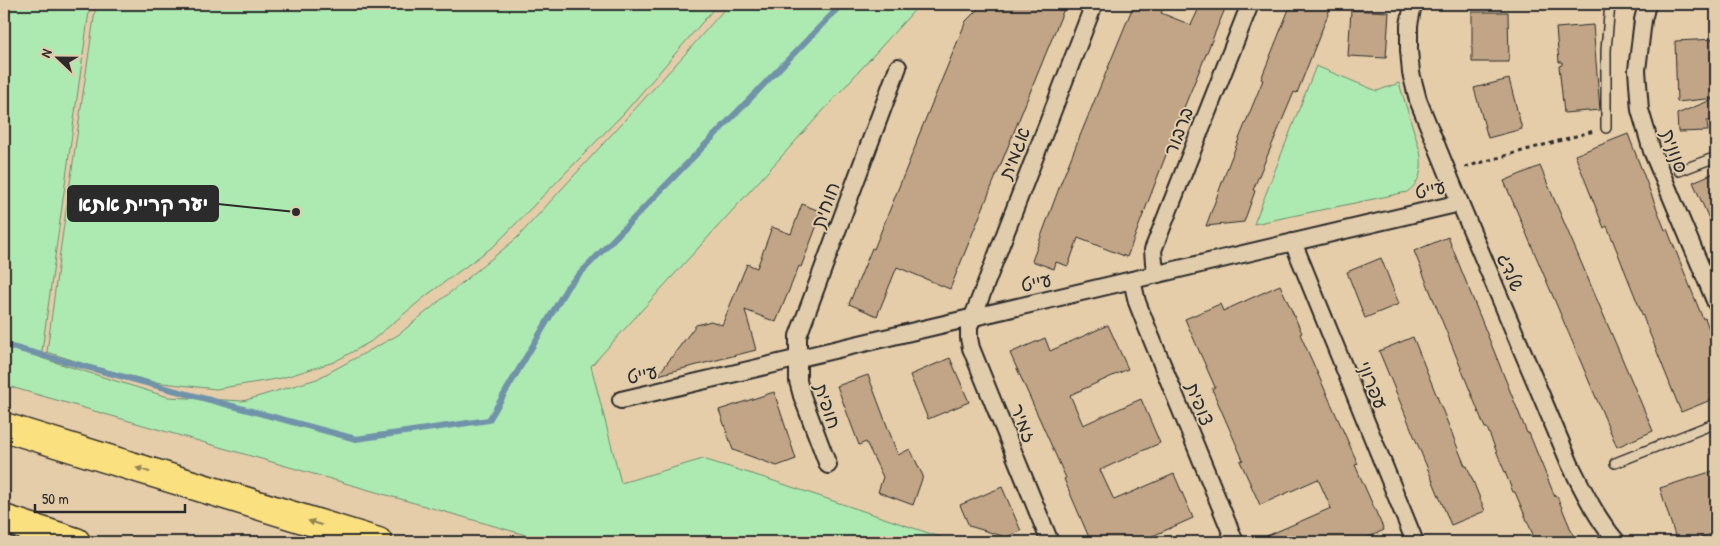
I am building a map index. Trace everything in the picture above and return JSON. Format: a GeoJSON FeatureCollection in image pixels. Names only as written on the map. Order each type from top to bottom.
{"type":"FeatureCollection","features":[{"type":"Feature","properties":{"kind":"highway"},"geometry":{"type":"LineString","coordinates":[[4,427],[378,542]]}},
{"type":"Feature","properties":{"kind":"highway"},"geometry":{"type":"LineString","coordinates":[[4,519],[76,542]]}},
{"type":"Feature","properties":{"kind":"street","name":"אגמית"},"geometry":{"type":"LineString","coordinates":[[971,317],[1094,4]]}},
{"type":"Feature","properties":{"kind":"street","name":"ברבור"},"geometry":{"type":"LineString","coordinates":[[1157,274],[1153,250],[1250,4]]}},
{"type":"Feature","properties":{"kind":"street","name":"שלדג"},"geometry":{"type":"LineString","coordinates":[[1413,4],[1409,26],[1411,73],[1418,100],[1570,464],[1589,503],[1617,542]]}},
{"type":"Feature","properties":{"kind":"street","name":"סנונית"},"geometry":{"type":"LineString","coordinates":[[1647,4],[1643,20],[1637,70],[1640,110],[1652,151],[1716,303]]}},
{"type":"Feature","properties":{"kind":"street","name":"חוחית"},"geometry":{"type":"LineString","coordinates":[[797,358],[798,336],[801,326],[898,67]]}},
{"type":"Feature","properties":{"kind":"street","name":"עייט"},"geometry":{"type":"LineString","coordinates":[[621,400],[1460,203]]}},
{"type":"Feature","properties":{"kind":"street","name":"עפרוני"},"geometry":{"type":"LineString","coordinates":[[1293,242],[1416,542]]}},
{"type":"Feature","properties":{"kind":"street","name":"צופית"},"geometry":{"type":"LineString","coordinates":[[1132,280],[1137,302],[1146,325],[1235,542]]}},
{"type":"Feature","properties":{"kind":"street","name":"זמיר"},"geometry":{"type":"LineString","coordinates":[[971,317],[969,327],[971,348],[1050,542]]}},
{"type":"Feature","properties":{"kind":"street","name":"חופית"},"geometry":{"type":"LineString","coordinates":[[797,358],[798,381],[802,396],[828,465]]}},
{"type":"Feature","properties":{"kind":"lane"},"geometry":{"type":"LineString","coordinates":[[1606,128],[1606,50],[1610,4]]}},
{"type":"Feature","properties":{"kind":"lane"},"geometry":{"type":"LineString","coordinates":[[1680,171],[1716,156]]}},
{"type":"Feature","properties":{"kind":"lane"},"geometry":{"type":"LineString","coordinates":[[1615,463],[1716,423]]}},
{"type":"Feature","properties":{"kind":"path"},"geometry":{"type":"LineString","coordinates":[[1447,172],[1606,128]]}},
{"type":"Feature","properties":{"kind":"green space"},"geometry":{"type":"Polygon","coordinates":[[[4,4],[90,4],[41,358],[168,397],[243,401],[317,379],[398,335],[517,238],[729,4],[920,4],[591,366],[621,483],[703,459],[955,542],[550,542],[4,385],[4,4]]]}},
{"type":"Feature","properties":{"kind":"green space"},"geometry":{"type":"Polygon","coordinates":[[[96,4],[718,4],[624,113],[495,245],[427,295],[370,342],[334,362],[282,378],[216,389],[154,382],[91,366],[47,352],[96,4]]]}},
{"type":"Feature","properties":{"kind":"green space"},"geometry":{"type":"Polygon","coordinates":[[[1316,66],[1377,91],[1399,83],[1420,151],[1420,174],[1415,184],[1407,192],[1254,224],[1316,66]]]}},
{"type":"Feature","properties":{"kind":"building"},"geometry":{"type":"Polygon","coordinates":[[[983,4],[1066,4],[950,289],[897,267],[877,316],[849,304],[872,248],[874,249],[966,21],[983,4]]]}},
{"type":"Feature","properties":{"kind":"building"},"geometry":{"type":"Polygon","coordinates":[[[1134,4],[1165,4],[1161,13],[1191,25],[1201,4],[1227,4],[1185,105],[1127,257],[1078,238],[1068,266],[1056,262],[1054,269],[1032,261],[1062,180],[1134,4]]]}},
{"type":"Feature","properties":{"kind":"building"},"geometry":{"type":"Polygon","coordinates":[[[1291,4],[1332,4],[1297,93],[1294,92],[1253,190],[1255,191],[1244,222],[1206,226],[1263,80],[1261,79],[1291,4]]]}},
{"type":"Feature","properties":{"kind":"building"},"geometry":{"type":"Polygon","coordinates":[[[1351,10],[1389,12],[1386,58],[1348,56],[1351,10]]]}},
{"type":"Feature","properties":{"kind":"building"},"geometry":{"type":"Polygon","coordinates":[[[1472,12],[1508,12],[1509,62],[1472,62],[1472,12]]]}},
{"type":"Feature","properties":{"kind":"building"},"geometry":{"type":"Polygon","coordinates":[[[1593,25],[1600,110],[1564,113],[1559,66],[1562,65],[1562,62],[1559,62],[1556,28],[1593,25]]]}},
{"type":"Feature","properties":{"kind":"building"},"geometry":{"type":"Polygon","coordinates":[[[1716,39],[1716,98],[1677,102],[1675,41],[1716,39]]]}},
{"type":"Feature","properties":{"kind":"building"},"geometry":{"type":"Polygon","coordinates":[[[1509,79],[1522,129],[1488,138],[1474,88],[1509,79]]]}},
{"type":"Feature","properties":{"kind":"building"},"geometry":{"type":"Polygon","coordinates":[[[1716,98],[1716,120],[1707,121],[1708,131],[1678,132],[1677,114],[1716,98]]]}},
{"type":"Feature","properties":{"kind":"building"},"geometry":{"type":"Polygon","coordinates":[[[1628,134],[1665,230],[1667,229],[1716,348],[1716,398],[1681,412],[1607,226],[1604,228],[1575,155],[1628,134]]]}},
{"type":"Feature","properties":{"kind":"building"},"geometry":{"type":"Polygon","coordinates":[[[1540,166],[1653,431],[1617,447],[1504,181],[1540,166]]]}},
{"type":"Feature","properties":{"kind":"building"},"geometry":{"type":"Polygon","coordinates":[[[1716,172],[1716,235],[1693,182],[1716,172]]]}},
{"type":"Feature","properties":{"kind":"building"},"geometry":{"type":"Polygon","coordinates":[[[802,204],[822,212],[801,267],[799,266],[776,322],[745,310],[756,350],[658,375],[696,325],[711,321],[722,325],[747,264],[757,268],[772,227],[791,234],[802,204]]]}},
{"type":"Feature","properties":{"kind":"building"},"geometry":{"type":"Polygon","coordinates":[[[1448,237],[1527,433],[1529,433],[1576,542],[1536,542],[1487,428],[1485,428],[1414,251],[1448,237]]]}},
{"type":"Feature","properties":{"kind":"building"},"geometry":{"type":"Polygon","coordinates":[[[1381,258],[1399,304],[1365,318],[1347,272],[1381,258]]]}},
{"type":"Feature","properties":{"kind":"building"},"geometry":{"type":"Polygon","coordinates":[[[1280,285],[1358,464],[1355,465],[1384,530],[1358,542],[1253,542],[1331,508],[1318,479],[1260,505],[1240,461],[1243,460],[1212,389],[1215,387],[1185,319],[1220,304],[1223,311],[1280,285]]]}},
{"type":"Feature","properties":{"kind":"building"},"geometry":{"type":"Polygon","coordinates":[[[1108,325],[1128,369],[1070,395],[1083,425],[1141,399],[1160,443],[1100,470],[1114,500],[1174,474],[1193,518],[1139,542],[1091,542],[1064,479],[1066,478],[1010,353],[1045,338],[1050,351],[1108,325]]]}},
{"type":"Feature","properties":{"kind":"building"},"geometry":{"type":"Polygon","coordinates":[[[1413,337],[1485,511],[1451,525],[1379,351],[1413,337]]]}},
{"type":"Feature","properties":{"kind":"building"},"geometry":{"type":"Polygon","coordinates":[[[950,358],[969,402],[928,419],[910,375],[950,358]]]}},
{"type":"Feature","properties":{"kind":"building"},"geometry":{"type":"Polygon","coordinates":[[[868,375],[898,455],[910,449],[923,476],[913,505],[878,492],[883,477],[866,442],[859,445],[837,386],[868,375]]]}},
{"type":"Feature","properties":{"kind":"building"},"geometry":{"type":"Polygon","coordinates":[[[774,392],[796,459],[777,466],[733,450],[719,410],[774,392]]]}},
{"type":"Feature","properties":{"kind":"building"},"geometry":{"type":"Polygon","coordinates":[[[1716,470],[1716,533],[1686,542],[1677,542],[1660,488],[1716,470]]]}},
{"type":"Feature","properties":{"kind":"building"},"geometry":{"type":"Polygon","coordinates":[[[1002,487],[1021,531],[1006,537],[969,526],[960,505],[1002,487]]]}},
{"type":"Feature","properties":{"kind":"waterway"},"geometry":{"type":"LineString","coordinates":[[4,345],[356,439],[489,420],[568,286],[842,4]]}},
{"type":"Feature","properties":{"kind":"place","name":"יער קריית אתא"},"geometry":{"type":"Point","coordinates":[296,212]}}]}
